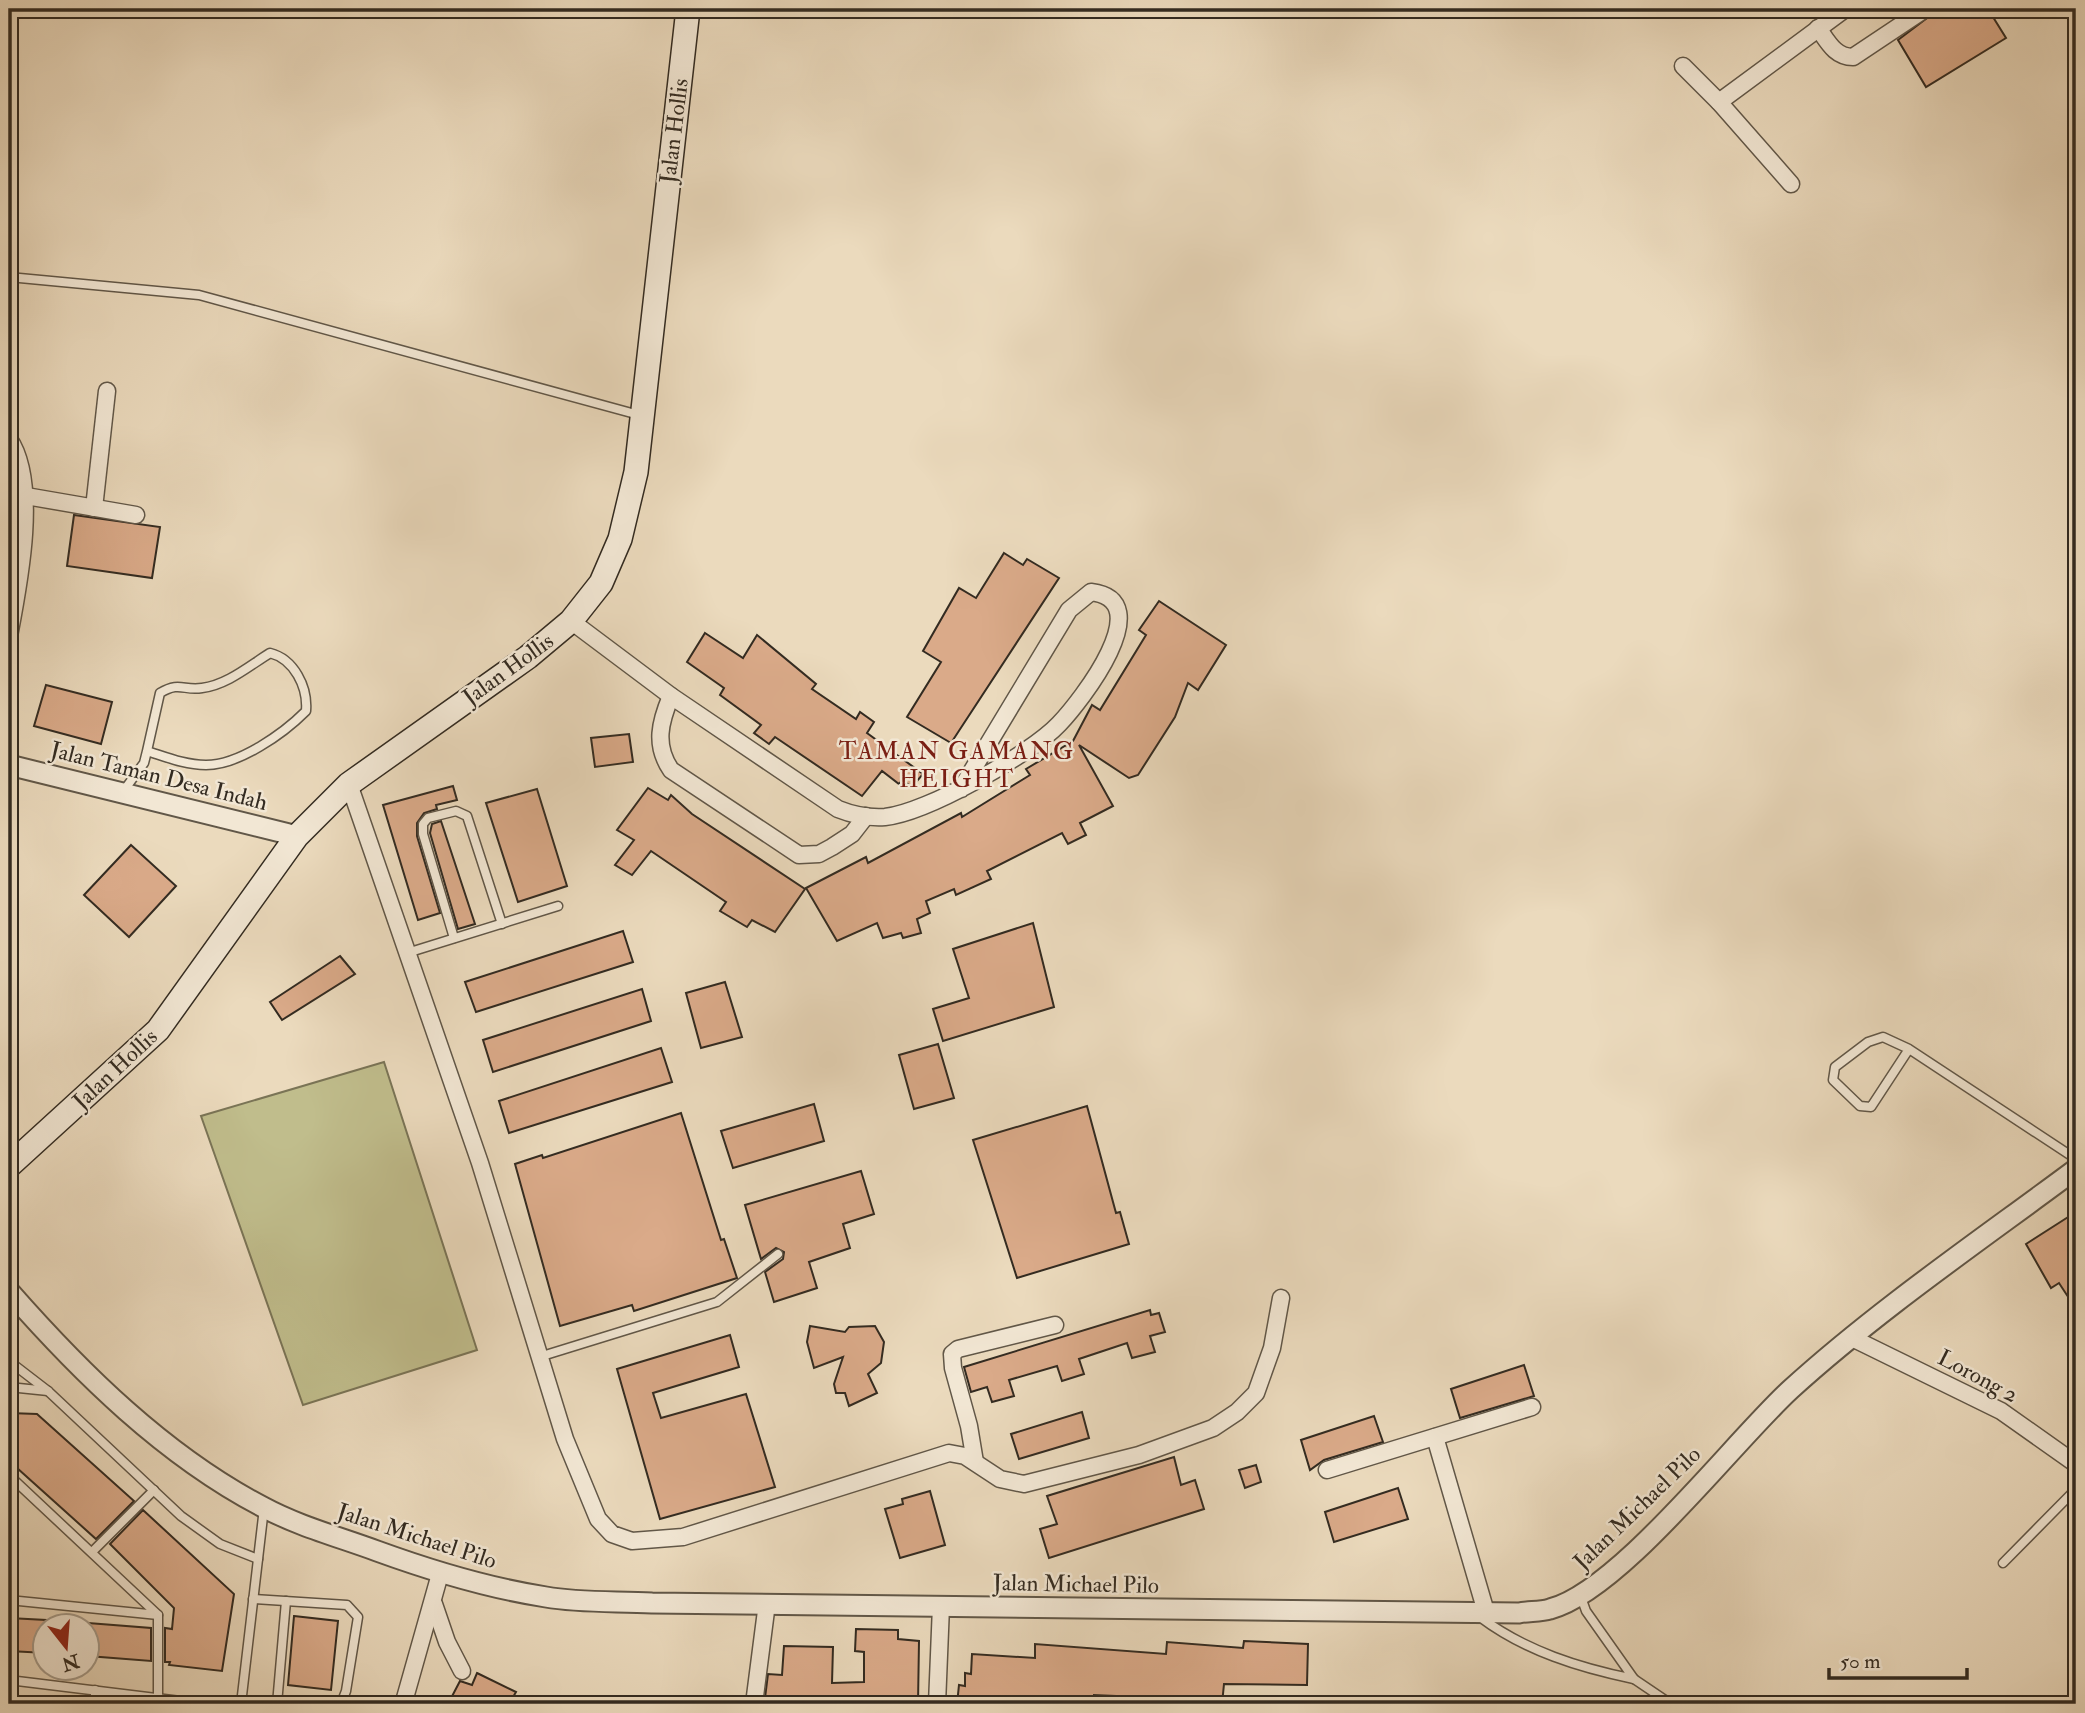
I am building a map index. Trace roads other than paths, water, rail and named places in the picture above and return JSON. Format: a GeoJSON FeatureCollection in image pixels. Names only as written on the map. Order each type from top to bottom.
{"type":"FeatureCollection","features":[{"type":"Feature","properties":{"kind":"main road","name":"Jalan Hollis"},"geometry":{"type":"LineString","coordinates":[[9,1166],[158,1030],[297,836],[349,785],[528,657],[572,621],[601,583],[620,539],[636,472],[688,9]]}},
{"type":"Feature","properties":{"kind":"street"},"geometry":{"type":"LineString","coordinates":[[1718,102],[1845,9]]}},
{"type":"Feature","properties":{"kind":"street"},"geometry":{"type":"LineString","coordinates":[[1818,28],[1835,50],[1844,57],[1853,57],[1924,9]]}},
{"type":"Feature","properties":{"kind":"street"},"geometry":{"type":"LineString","coordinates":[[1683,66],[1791,184]]}},
{"type":"Feature","properties":{"kind":"street"},"geometry":{"type":"LineString","coordinates":[[94,508],[107,391]]}},
{"type":"Feature","properties":{"kind":"street"},"geometry":{"type":"LineString","coordinates":[[9,439],[23,471],[26,496],[9,636]]}},
{"type":"Feature","properties":{"kind":"street"},"geometry":{"type":"LineString","coordinates":[[26,496],[136,515]]}},
{"type":"Feature","properties":{"kind":"street"},"geometry":{"type":"LineString","coordinates":[[572,621],[671,696],[838,809],[866,816],[887,817],[961,789],[1037,743],[1058,725],[1077,703],[1113,648],[1118,631],[1117,607],[1111,600],[1102,594],[1091,592],[1069,610],[961,789]]}},
{"type":"Feature","properties":{"kind":"street"},"geometry":{"type":"LineString","coordinates":[[671,696],[659,731],[664,760],[671,770],[771,839],[799,855],[819,854],[852,834],[866,816]]}},
{"type":"Feature","properties":{"kind":"street","name":"Jalan Taman Desa Indah"},"geometry":{"type":"LineString","coordinates":[[9,765],[297,836]]}},
{"type":"Feature","properties":{"kind":"street"},"geometry":{"type":"LineString","coordinates":[[349,785],[480,1163],[539,1357],[588,1501],[598,1519],[612,1534],[632,1541],[683,1537],[934,1456],[956,1454],[1010,1483],[1037,1483],[1139,1455],[1213,1428],[1237,1412],[1256,1393],[1272,1348],[1281,1298]]}},
{"type":"Feature","properties":{"kind":"street","name":"Jalan Michael Pilo"},"geometry":{"type":"LineString","coordinates":[[9,1291],[55,1343],[142,1423],[201,1469],[264,1508],[440,1574],[549,1598],[767,1604],[1480,1612],[1551,1609],[1580,1594],[1619,1564],[1790,1390],[1852,1338],[2076,1169]]}},
{"type":"Feature","properties":{"kind":"street"},"geometry":{"type":"LineString","coordinates":[[975,1462],[952,1354],[958,1349],[1055,1325]]}},
{"type":"Feature","properties":{"kind":"street","name":"Lorong 2"},"geometry":{"type":"LineString","coordinates":[[1852,1338],[2001,1411],[2076,1464]]}},
{"type":"Feature","properties":{"kind":"street"},"geometry":{"type":"LineString","coordinates":[[1327,1470],[1532,1407]]}},
{"type":"Feature","properties":{"kind":"street"},"geometry":{"type":"LineString","coordinates":[[1435,1437],[1480,1612]]}},
{"type":"Feature","properties":{"kind":"street"},"geometry":{"type":"LineString","coordinates":[[405,1698],[440,1574]]}},
{"type":"Feature","properties":{"kind":"street"},"geometry":{"type":"LineString","coordinates":[[433,1602],[447,1643],[462,1671]]}},
{"type":"Feature","properties":{"kind":"street"},"geometry":{"type":"LineString","coordinates":[[754,1704],[767,1604]]}},
{"type":"Feature","properties":{"kind":"street"},"geometry":{"type":"LineString","coordinates":[[937,1704],[941,1606]]}},
{"type":"Feature","properties":{"kind":"lane"},"geometry":{"type":"LineString","coordinates":[[9,277],[199,295],[642,416]]}},
{"type":"Feature","properties":{"kind":"lane"},"geometry":{"type":"LineString","coordinates":[[122,793],[144,763],[160,693],[172,686],[200,689],[228,680],[270,653],[279,655],[303,682],[306,711],[296,721],[237,757],[207,765],[184,762],[147,751]]}},
{"type":"Feature","properties":{"kind":"lane"},"geometry":{"type":"LineString","coordinates":[[454,938],[423,834],[423,824],[428,818],[456,811],[467,816],[502,924]]}},
{"type":"Feature","properties":{"kind":"lane"},"geometry":{"type":"LineString","coordinates":[[407,953],[558,906]]}},
{"type":"Feature","properties":{"kind":"lane"},"geometry":{"type":"LineString","coordinates":[[1909,1049],[1871,1107],[1860,1105],[1833,1080],[1835,1067],[1876,1038],[1883,1037],[1909,1049],[2076,1159]]}},
{"type":"Feature","properties":{"kind":"lane"},"geometry":{"type":"LineString","coordinates":[[539,1357],[717,1303],[778,1254]]}},
{"type":"Feature","properties":{"kind":"lane"},"geometry":{"type":"LineString","coordinates":[[9,1362],[48,1391],[181,1516],[220,1544],[258,1559]]}},
{"type":"Feature","properties":{"kind":"lane"},"geometry":{"type":"LineString","coordinates":[[9,1387],[48,1391]]}},
{"type":"Feature","properties":{"kind":"lane"},"geometry":{"type":"LineString","coordinates":[[9,1527],[11,1479]]}},
{"type":"Feature","properties":{"kind":"lane"},"geometry":{"type":"LineString","coordinates":[[11,1479],[158,1615],[158,1698]]}},
{"type":"Feature","properties":{"kind":"lane"},"geometry":{"type":"LineString","coordinates":[[2003,1563],[2076,1489]]}},
{"type":"Feature","properties":{"kind":"lane"},"geometry":{"type":"LineString","coordinates":[[92,1552],[154,1490]]}},
{"type":"Feature","properties":{"kind":"lane"},"geometry":{"type":"LineString","coordinates":[[241,1704],[264,1508]]}},
{"type":"Feature","properties":{"kind":"lane"},"geometry":{"type":"LineString","coordinates":[[1580,1594],[1586,1612],[1634,1679],[1671,1704]]}},
{"type":"Feature","properties":{"kind":"lane"},"geometry":{"type":"LineString","coordinates":[[253,1599],[347,1605],[358,1617],[346,1691],[341,1704]]}},
{"type":"Feature","properties":{"kind":"lane"},"geometry":{"type":"LineString","coordinates":[[9,1600],[158,1615]]}},
{"type":"Feature","properties":{"kind":"lane"},"geometry":{"type":"LineString","coordinates":[[276,1704],[286,1601]]}},
{"type":"Feature","properties":{"kind":"lane"},"geometry":{"type":"LineString","coordinates":[[1480,1612],[1505,1636],[1587,1670],[1634,1679]]}},
{"type":"Feature","properties":{"kind":"lane"},"geometry":{"type":"LineString","coordinates":[[9,1680],[205,1704]]}},
{"type":"Feature","properties":{"kind":"lane"},"geometry":{"type":"LineString","coordinates":[[94,1690],[95,1704]]}},
{"type":"Feature","properties":{"kind":"district","name":"TAMAN GAMANG HEIGHT"},"geometry":{"type":"Point","coordinates":[957,765]}}]}
